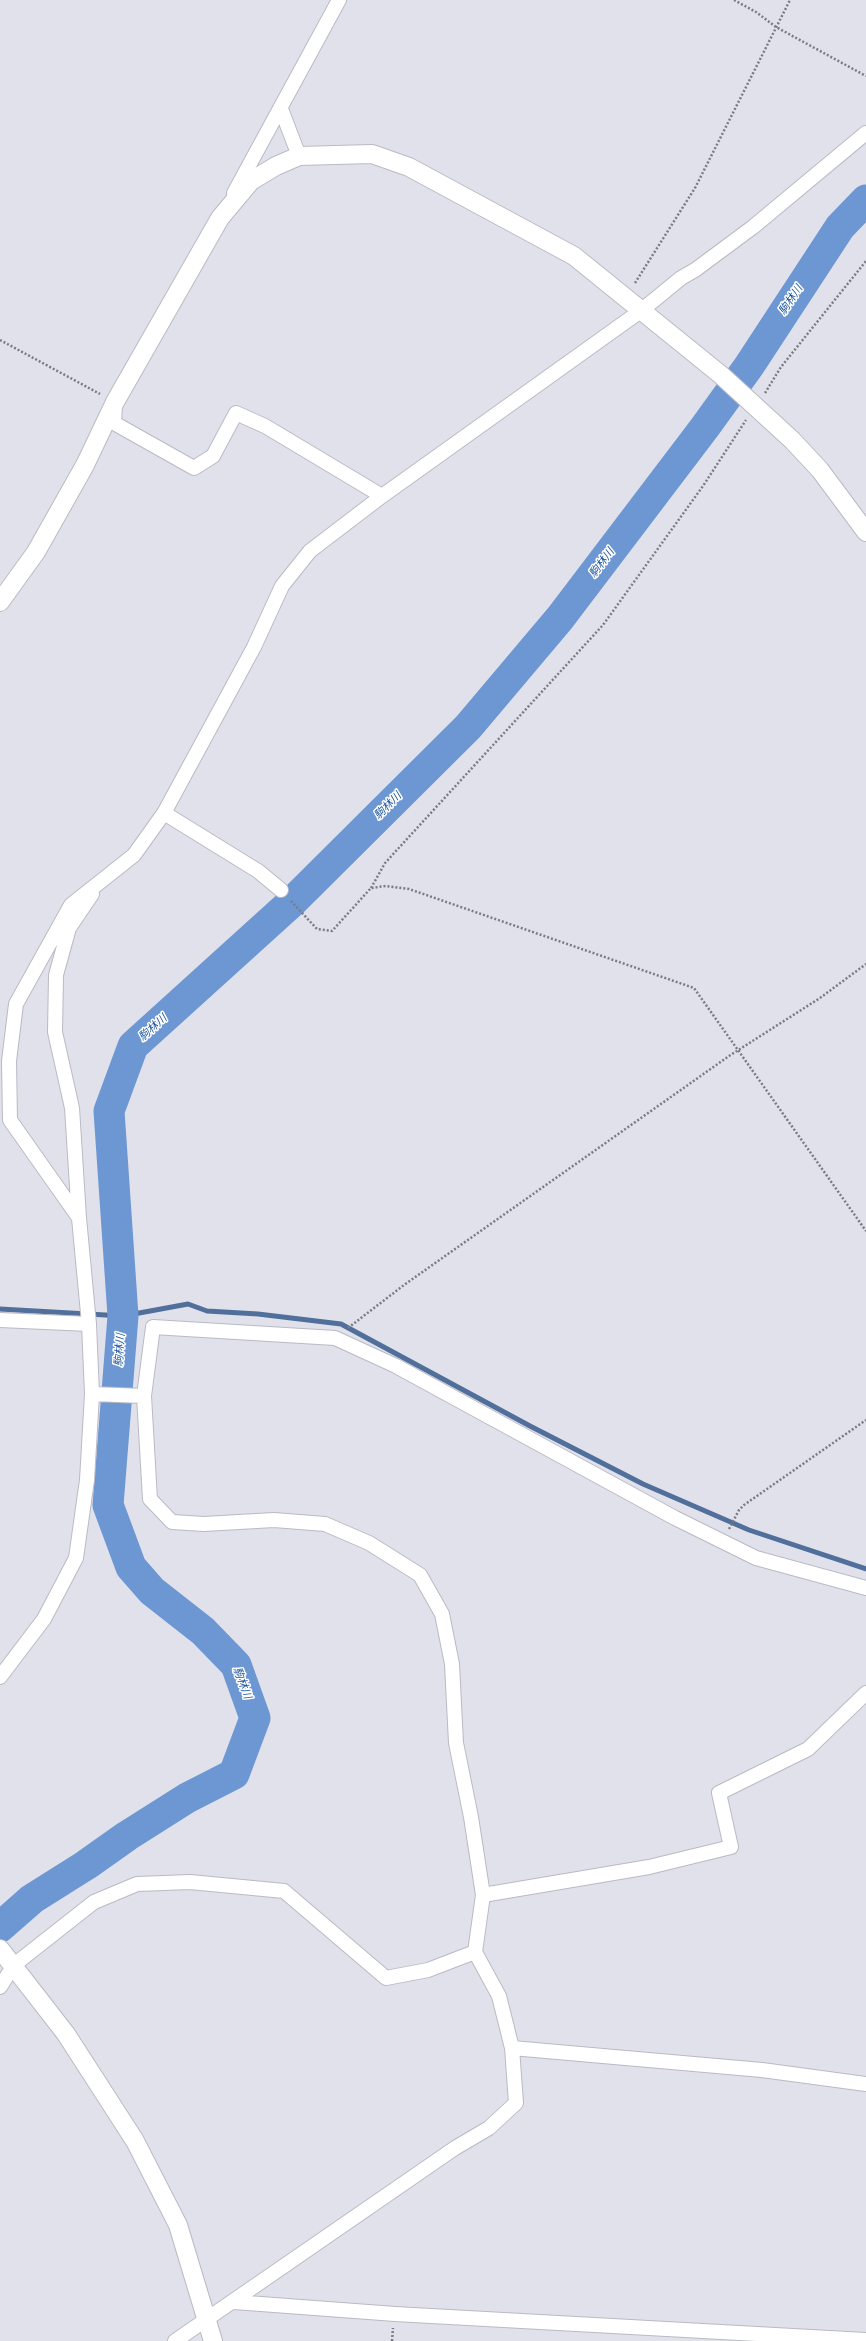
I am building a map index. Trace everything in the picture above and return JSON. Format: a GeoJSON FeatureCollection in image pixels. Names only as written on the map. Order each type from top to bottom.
{"type":"FeatureCollection","features":[{"type":"Feature","properties":{"kind":"street"},"geometry":{"type":"LineString","coordinates":[[0,602],[36,552],[85,465],[115,402],[281,109],[339,0]]}},
{"type":"Feature","properties":{"kind":"street"},"geometry":{"type":"LineString","coordinates":[[281,109],[299,156]]}},
{"type":"Feature","properties":{"kind":"street"},"geometry":{"type":"LineString","coordinates":[[79,1218],[10,1120],[9,1061],[16,1004],[71,905],[134,855],[164,813],[254,647],[282,586],[310,551],[382,496],[642,310],[681,278],[695,270],[753,227],[866,133]]}},
{"type":"Feature","properties":{"kind":"street"},"geometry":{"type":"LineString","coordinates":[[220,218],[251,180],[276,166],[299,156],[372,154],[409,167],[574,256],[627,298],[721,375],[792,440],[820,470],[866,532]]}},
{"type":"Feature","properties":{"kind":"street"},"geometry":{"type":"LineString","coordinates":[[115,402],[114,423],[194,468],[213,456],[236,413],[265,426],[382,496]]}},
{"type":"Feature","properties":{"kind":"street"},"geometry":{"type":"LineString","coordinates":[[164,813],[258,871],[281,890]]}},
{"type":"Feature","properties":{"kind":"street"},"geometry":{"type":"LineString","coordinates":[[0,1677],[44,1618],[76,1558],[86,1480],[92,1394],[89,1324],[79,1218],[72,1108],[55,1032],[56,975],[69,928],[100,882]]}},
{"type":"Feature","properties":{"kind":"street"},"geometry":{"type":"LineString","coordinates":[[0,1320],[89,1324]]}},
{"type":"Feature","properties":{"kind":"street"},"geometry":{"type":"LineString","coordinates":[[175,2341],[234,2302],[455,2148],[489,2128],[516,2103],[512,2048],[498,1996],[475,1952],[483,1895],[471,1817],[456,1743],[452,1664],[442,1614],[420,1576],[369,1543],[325,1524],[274,1520],[217,1524],[172,1522],[150,1499],[144,1396],[153,1327],[335,1338],[396,1366],[675,1518],[756,1558],[866,1588]]}},
{"type":"Feature","properties":{"kind":"street"},"geometry":{"type":"LineString","coordinates":[[92,1394],[144,1396]]}},
{"type":"Feature","properties":{"kind":"street"},"geometry":{"type":"LineString","coordinates":[[483,1895],[649,1867],[731,1847],[719,1793],[808,1749],[866,1693]]}},
{"type":"Feature","properties":{"kind":"street"},"geometry":{"type":"LineString","coordinates":[[0,1987],[6,1956],[94,1902],[137,1884],[190,1882],[284,1892],[386,1978],[428,1970],[475,1952]]}},
{"type":"Feature","properties":{"kind":"street"},"geometry":{"type":"LineString","coordinates":[[6,1956],[66,2034],[135,2141],[178,2225],[205,2320],[213,2341]]}},
{"type":"Feature","properties":{"kind":"street"},"geometry":{"type":"LineString","coordinates":[[512,2048],[762,2070],[866,2084]]}},
{"type":"Feature","properties":{"kind":"street"},"geometry":{"type":"LineString","coordinates":[[234,2302],[394,2314],[866,2340]]}},
{"type":"Feature","properties":{"kind":"path"},"geometry":{"type":"LineString","coordinates":[[734,0],[756,12],[776,27],[866,76]]}},
{"type":"Feature","properties":{"kind":"path"},"geometry":{"type":"LineString","coordinates":[[627,298],[638,277],[695,188],[790,0]]}},
{"type":"Feature","properties":{"kind":"path"},"geometry":{"type":"LineString","coordinates":[[281,890],[316,930],[332,931],[371,888],[385,863],[603,625],[703,486],[753,405],[781,367],[866,261]]}},
{"type":"Feature","properties":{"kind":"path"},"geometry":{"type":"LineString","coordinates":[[0,340],[115,402]]}},
{"type":"Feature","properties":{"kind":"path"},"geometry":{"type":"LineString","coordinates":[[371,888],[386,886],[409,889],[694,988],[866,1231]]}},
{"type":"Feature","properties":{"kind":"path"},"geometry":{"type":"LineString","coordinates":[[335,1338],[404,1285],[738,1050],[820,998],[866,964]]}},
{"type":"Feature","properties":{"kind":"path"},"geometry":{"type":"LineString","coordinates":[[728,1531],[736,1515],[744,1505],[866,1420]]}},
{"type":"Feature","properties":{"kind":"waterway","name":"駒林川"},"geometry":{"type":"LineString","coordinates":[[0,1927],[32,1899],[86,1865],[127,1836],[187,1798],[234,1774],[255,1718],[236,1665],[203,1631],[152,1591],[131,1567],[108,1505],[123,1316],[109,1111],[133,1046],[292,902],[468,727],[560,618],[705,427],[749,366],[840,227],[866,200]]}},
{"type":"Feature","properties":{"kind":"waterway"},"geometry":{"type":"LineString","coordinates":[[0,1309],[123,1316],[188,1304],[207,1311],[258,1314],[341,1324],[530,1426],[643,1484],[749,1530],[866,1569]]}}]}
